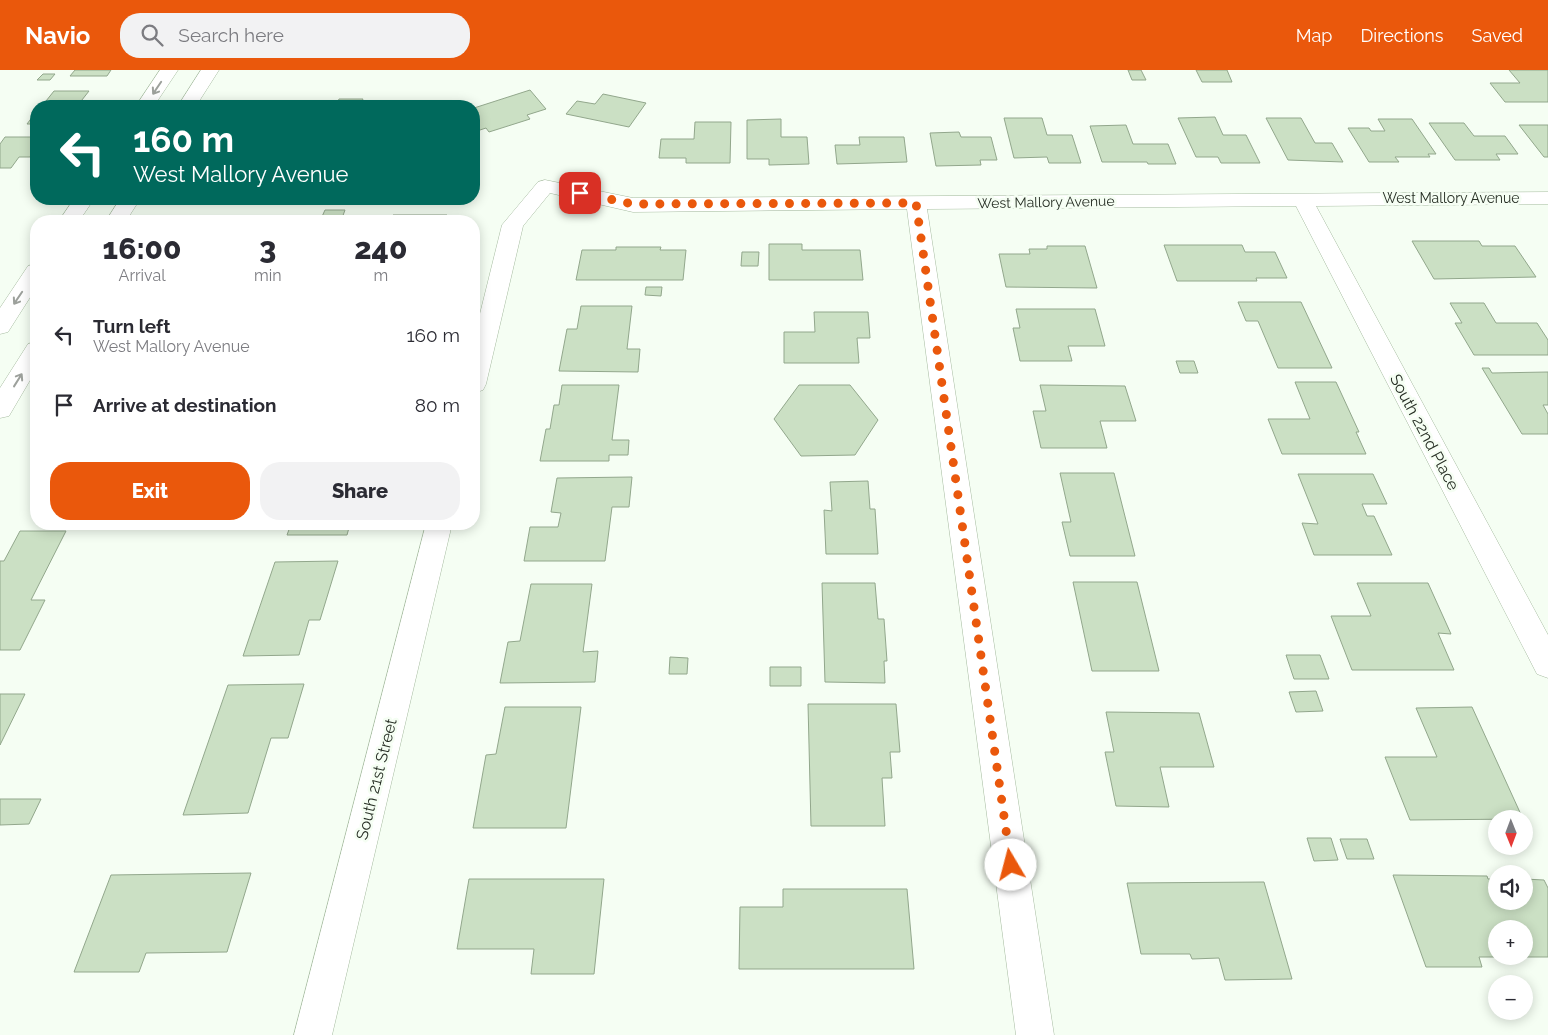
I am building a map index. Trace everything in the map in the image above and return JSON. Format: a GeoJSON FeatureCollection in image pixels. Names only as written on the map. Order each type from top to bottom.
{"type":"FeatureCollection","features":[{"type":"Feature","properties":{"kind":"street"},"geometry":{"type":"LineString","coordinates":[[149,100],[169,70]]}},
{"type":"Feature","properties":{"kind":"street"},"geometry":{"type":"LineString","coordinates":[[191,100],[210,70]]}},
{"type":"Feature","properties":{"kind":"street","name":"West Mallory Avenue"},"geometry":{"type":"LineString","coordinates":[[480,360],[513,225],[545,186],[633,204],[1548,198]]}},
{"type":"Feature","properties":{"kind":"street","name":"South 22nd Place"},"geometry":{"type":"LineString","coordinates":[[1302,199],[1548,664]]}},
{"type":"Feature","properties":{"kind":"street"},"geometry":{"type":"LineString","coordinates":[[916,203],[1035,1035]]}},
{"type":"Feature","properties":{"kind":"street"},"geometry":{"type":"LineString","coordinates":[[0,326],[30,280]]}},
{"type":"Feature","properties":{"kind":"street"},"geometry":{"type":"LineString","coordinates":[[0,409],[30,360]]}},
{"type":"Feature","properties":{"kind":"street","name":"South 21st Street"},"geometry":{"type":"LineString","coordinates":[[313,1035],[438,530]]}},
{"type":"Feature","properties":{"kind":"building"},"geometry":{"type":"Polygon","coordinates":[[[75,70],[111,70],[107,76],[70,76],[75,70]]]}},
{"type":"Feature","properties":{"kind":"building"},"geometry":{"type":"Polygon","coordinates":[[[1128,70],[1141,70],[1146,80],[1132,80],[1128,70]]]}},
{"type":"Feature","properties":{"kind":"building"},"geometry":{"type":"Polygon","coordinates":[[[1196,70],[1227,70],[1232,82],[1202,82],[1196,70]]]}},
{"type":"Feature","properties":{"kind":"building"},"geometry":{"type":"Polygon","coordinates":[[[1509,70],[1548,70],[1548,102],[1505,102],[1490,83],[1520,83],[1509,70]]]}},
{"type":"Feature","properties":{"kind":"building"},"geometry":{"type":"Polygon","coordinates":[[[43,74],[55,74],[50,80],[37,80],[43,74]]]}},
{"type":"Feature","properties":{"kind":"building"},"geometry":{"type":"Polygon","coordinates":[[[530,90],[546,109],[527,115],[530,119],[489,132],[486,128],[480,130],[480,106],[530,90]]]}},
{"type":"Feature","properties":{"kind":"building"},"geometry":{"type":"Polygon","coordinates":[[[54,91],[89,91],[82,100],[47,100],[54,91]]]}},
{"type":"Feature","properties":{"kind":"building"},"geometry":{"type":"Polygon","coordinates":[[[603,94],[646,103],[629,127],[566,114],[577,101],[595,104],[603,94]]]}},
{"type":"Feature","properties":{"kind":"building"},"geometry":{"type":"Polygon","coordinates":[[[339,99],[363,99],[363,100],[339,99]]]}},
{"type":"Feature","properties":{"kind":"building"},"geometry":{"type":"Polygon","coordinates":[[[1215,117],[1223,135],[1246,135],[1260,163],[1221,163],[1218,157],[1196,157],[1178,118],[1215,117]]]}},
{"type":"Feature","properties":{"kind":"building"},"geometry":{"type":"Polygon","coordinates":[[[1004,118],[1042,118],[1047,135],[1072,135],[1081,163],[1049,163],[1047,157],[1014,158],[1004,118]]]}},
{"type":"Feature","properties":{"kind":"building"},"geometry":{"type":"Polygon","coordinates":[[[1266,118],[1301,118],[1315,143],[1332,143],[1343,162],[1288,160],[1266,118]]]}},
{"type":"Feature","properties":{"kind":"building"},"geometry":{"type":"Polygon","coordinates":[[[781,119],[781,137],[807,137],[809,164],[769,165],[769,159],[747,159],[747,120],[781,119]]]}},
{"type":"Feature","properties":{"kind":"building"},"geometry":{"type":"Polygon","coordinates":[[[1378,119],[1412,119],[1436,154],[1428,154],[1430,157],[1395,157],[1399,162],[1369,162],[1348,128],[1369,128],[1371,131],[1385,131],[1378,119]]]}},
{"type":"Feature","properties":{"kind":"building"},"geometry":{"type":"Polygon","coordinates":[[[695,122],[731,122],[730,163],[686,163],[686,158],[659,158],[661,139],[694,139],[695,122]]]}},
{"type":"Feature","properties":{"kind":"building"},"geometry":{"type":"Polygon","coordinates":[[[1429,123],[1464,123],[1474,136],[1505,136],[1518,154],[1496,154],[1500,160],[1455,160],[1429,123]]]}},
{"type":"Feature","properties":{"kind":"building"},"geometry":{"type":"Polygon","coordinates":[[[1126,125],[1133,144],[1168,144],[1176,164],[1102,162],[1090,126],[1126,125]]]}},
{"type":"Feature","properties":{"kind":"building"},"geometry":{"type":"Polygon","coordinates":[[[1519,125],[1548,125],[1548,157],[1544,157],[1519,125]]]}},
{"type":"Feature","properties":{"kind":"building"},"geometry":{"type":"Polygon","coordinates":[[[959,132],[961,137],[991,137],[997,160],[980,160],[981,165],[936,166],[930,133],[959,132]]]}},
{"type":"Feature","properties":{"kind":"building"},"geometry":{"type":"Polygon","coordinates":[[[5,137],[30,137],[30,157],[19,157],[11,168],[0,168],[0,144],[5,137]]]}},
{"type":"Feature","properties":{"kind":"building"},"geometry":{"type":"Polygon","coordinates":[[[859,137],[904,137],[907,162],[837,164],[835,145],[860,145],[859,137]]]}},
{"type":"Feature","properties":{"kind":"building"},"geometry":{"type":"Polygon","coordinates":[[[325,210],[345,210],[343,215],[323,215],[325,210]]]}},
{"type":"Feature","properties":{"kind":"building"},"geometry":{"type":"Polygon","coordinates":[[[1412,241],[1479,241],[1482,246],[1515,246],[1536,277],[1434,279],[1412,241]]]}},
{"type":"Feature","properties":{"kind":"building"},"geometry":{"type":"Polygon","coordinates":[[[769,244],[802,244],[802,250],[860,250],[863,280],[769,280],[769,244]]]}},
{"type":"Feature","properties":{"kind":"building"},"geometry":{"type":"Polygon","coordinates":[[[1164,245],[1242,245],[1245,252],[1275,252],[1287,278],[1256,278],[1257,281],[1177,281],[1164,245]]]}},
{"type":"Feature","properties":{"kind":"building"},"geometry":{"type":"Polygon","coordinates":[[[1047,246],[1085,246],[1097,288],[1006,287],[999,254],[1030,254],[1029,249],[1047,249],[1047,246]]]}},
{"type":"Feature","properties":{"kind":"building"},"geometry":{"type":"Polygon","coordinates":[[[616,247],[661,247],[660,250],[686,250],[683,280],[576,280],[582,250],[616,250],[616,247]]]}},
{"type":"Feature","properties":{"kind":"building"},"geometry":{"type":"Polygon","coordinates":[[[742,252],[759,252],[758,266],[741,266],[742,252]]]}},
{"type":"Feature","properties":{"kind":"building"},"geometry":{"type":"Polygon","coordinates":[[[646,287],[662,287],[661,296],[645,295],[646,287]]]}},
{"type":"Feature","properties":{"kind":"building"},"geometry":{"type":"Polygon","coordinates":[[[1238,302],[1301,302],[1332,368],[1278,368],[1258,321],[1246,321],[1238,302]]]}},
{"type":"Feature","properties":{"kind":"building"},"geometry":{"type":"Polygon","coordinates":[[[1450,303],[1484,303],[1496,323],[1537,323],[1548,340],[1548,355],[1474,355],[1455,323],[1462,323],[1450,303]]]}},
{"type":"Feature","properties":{"kind":"building"},"geometry":{"type":"Polygon","coordinates":[[[581,306],[632,306],[627,349],[640,349],[638,372],[559,371],[567,329],[577,329],[581,306]]]}},
{"type":"Feature","properties":{"kind":"building"},"geometry":{"type":"Polygon","coordinates":[[[1016,309],[1095,309],[1105,346],[1068,346],[1072,361],[1020,361],[1013,328],[1020,328],[1016,309]]]}},
{"type":"Feature","properties":{"kind":"building"},"geometry":{"type":"Polygon","coordinates":[[[814,312],[868,312],[870,338],[857,338],[859,363],[784,363],[784,332],[815,332],[814,312]]]}},
{"type":"Feature","properties":{"kind":"building"},"geometry":{"type":"Polygon","coordinates":[[[1176,361],[1194,361],[1198,373],[1180,373],[1176,361]]]}},
{"type":"Feature","properties":{"kind":"building"},"geometry":{"type":"Polygon","coordinates":[[[1482,368],[1489,368],[1492,373],[1548,372],[1548,405],[1543,405],[1548,414],[1548,434],[1522,434],[1482,368]]]}},
{"type":"Feature","properties":{"kind":"building"},"geometry":{"type":"Polygon","coordinates":[[[1295,382],[1336,382],[1359,432],[1356,432],[1366,454],[1282,454],[1268,419],[1310,419],[1295,382]]]}},
{"type":"Feature","properties":{"kind":"building"},"geometry":{"type":"Polygon","coordinates":[[[562,385],[619,385],[612,440],[629,440],[628,455],[609,455],[609,461],[540,461],[546,429],[550,429],[554,405],[559,405],[562,385]]]}},
{"type":"Feature","properties":{"kind":"building"},"geometry":{"type":"Polygon","coordinates":[[[799,385],[850,385],[878,420],[855,455],[801,456],[774,419],[799,385]]]}},
{"type":"Feature","properties":{"kind":"building"},"geometry":{"type":"Polygon","coordinates":[[[1040,385],[1125,386],[1136,421],[1100,421],[1107,448],[1041,448],[1033,411],[1046,411],[1040,385]]]}},
{"type":"Feature","properties":{"kind":"building"},"geometry":{"type":"Polygon","coordinates":[[[1060,473],[1114,473],[1135,556],[1070,556],[1062,522],[1071,522],[1060,473]]]}},
{"type":"Feature","properties":{"kind":"building"},"geometry":{"type":"Polygon","coordinates":[[[1298,474],[1373,474],[1387,504],[1362,504],[1367,516],[1374,516],[1392,555],[1314,555],[1302,523],[1318,524],[1298,474]]]}},
{"type":"Feature","properties":{"kind":"building"},"geometry":{"type":"Polygon","coordinates":[[[632,477],[629,507],[612,507],[605,561],[524,561],[530,527],[558,527],[561,513],[551,512],[557,478],[632,477]]]}},
{"type":"Feature","properties":{"kind":"building"},"geometry":{"type":"Polygon","coordinates":[[[868,481],[870,509],[875,509],[878,554],[826,554],[824,510],[832,511],[830,482],[868,481]]]}},
{"type":"Feature","properties":{"kind":"building"},"geometry":{"type":"Polygon","coordinates":[[[289,530],[348,530],[347,535],[287,535],[289,530]]]}},
{"type":"Feature","properties":{"kind":"building"},"geometry":{"type":"Polygon","coordinates":[[[20,531],[66,531],[31,600],[45,600],[20,650],[0,650],[0,561],[4,561],[20,531]]]}},
{"type":"Feature","properties":{"kind":"building"},"geometry":{"type":"Polygon","coordinates":[[[338,561],[320,620],[309,620],[299,655],[243,656],[275,562],[338,561]]]}},
{"type":"Feature","properties":{"kind":"building"},"geometry":{"type":"Polygon","coordinates":[[[1073,582],[1137,582],[1159,671],[1092,671],[1073,582]]]}},
{"type":"Feature","properties":{"kind":"building"},"geometry":{"type":"Polygon","coordinates":[[[822,583],[875,583],[878,619],[884,619],[887,661],[884,661],[885,683],[825,682],[822,583]]]}},
{"type":"Feature","properties":{"kind":"building"},"geometry":{"type":"Polygon","coordinates":[[[1357,583],[1428,583],[1451,634],[1438,633],[1454,670],[1352,670],[1331,616],[1371,616],[1357,583]]]}},
{"type":"Feature","properties":{"kind":"building"},"geometry":{"type":"Polygon","coordinates":[[[531,584],[592,584],[583,652],[598,651],[595,682],[500,683],[508,642],[520,641],[531,584]]]}},
{"type":"Feature","properties":{"kind":"building"},"geometry":{"type":"Polygon","coordinates":[[[1286,655],[1320,655],[1329,679],[1294,679],[1286,655]]]}},
{"type":"Feature","properties":{"kind":"building"},"geometry":{"type":"Polygon","coordinates":[[[670,657],[688,658],[687,674],[669,674],[670,657]]]}},
{"type":"Feature","properties":{"kind":"building"},"geometry":{"type":"Polygon","coordinates":[[[770,667],[801,667],[801,686],[770,686],[770,667]]]}},
{"type":"Feature","properties":{"kind":"building"},"geometry":{"type":"Polygon","coordinates":[[[304,684],[288,738],[271,738],[248,813],[183,815],[228,685],[304,684]]]}},
{"type":"Feature","properties":{"kind":"building"},"geometry":{"type":"Polygon","coordinates":[[[1316,691],[1323,711],[1296,712],[1289,692],[1316,691]]]}},
{"type":"Feature","properties":{"kind":"building"},"geometry":{"type":"Polygon","coordinates":[[[0,694],[25,694],[0,745],[0,694]]]}},
{"type":"Feature","properties":{"kind":"building"},"geometry":{"type":"Polygon","coordinates":[[[808,704],[896,704],[900,752],[890,752],[892,778],[882,778],[885,826],[811,826],[808,704]]]}},
{"type":"Feature","properties":{"kind":"building"},"geometry":{"type":"Polygon","coordinates":[[[505,707],[581,707],[566,828],[473,828],[486,755],[496,754],[505,707]]]}},
{"type":"Feature","properties":{"kind":"building"},"geometry":{"type":"Polygon","coordinates":[[[1472,707],[1519,810],[1488,810],[1488,819],[1410,820],[1385,757],[1437,757],[1416,708],[1472,707]]]}},
{"type":"Feature","properties":{"kind":"building"},"geometry":{"type":"Polygon","coordinates":[[[1106,712],[1199,713],[1214,767],[1160,767],[1169,807],[1116,806],[1105,752],[1114,752],[1106,712]]]}},
{"type":"Feature","properties":{"kind":"building"},"geometry":{"type":"Polygon","coordinates":[[[0,799],[41,799],[29,824],[0,825],[0,799]]]}},
{"type":"Feature","properties":{"kind":"building"},"geometry":{"type":"Polygon","coordinates":[[[1307,838],[1331,838],[1338,860],[1314,861],[1307,838]]]}},
{"type":"Feature","properties":{"kind":"building"},"geometry":{"type":"Polygon","coordinates":[[[1340,839],[1367,839],[1374,859],[1347,859],[1340,839]]]}},
{"type":"Feature","properties":{"kind":"building"},"geometry":{"type":"Polygon","coordinates":[[[251,873],[227,952],[146,953],[139,972],[74,972],[111,875],[251,873]]]}},
{"type":"Feature","properties":{"kind":"building"},"geometry":{"type":"Polygon","coordinates":[[[1393,875],[1487,876],[1488,910],[1533,910],[1533,879],[1544,880],[1548,888],[1548,957],[1533,957],[1533,920],[1488,920],[1488,957],[1479,957],[1482,967],[1426,967],[1393,875]]]}},
{"type":"Feature","properties":{"kind":"building"},"geometry":{"type":"Polygon","coordinates":[[[469,879],[604,879],[594,974],[531,974],[534,949],[457,949],[469,879]]]}},
{"type":"Feature","properties":{"kind":"building"},"geometry":{"type":"Polygon","coordinates":[[[1264,882],[1292,979],[1225,980],[1219,958],[1192,959],[1190,954],[1141,954],[1127,883],[1264,882]]]}},
{"type":"Feature","properties":{"kind":"building"},"geometry":{"type":"Polygon","coordinates":[[[783,889],[907,889],[914,969],[739,969],[740,907],[783,907],[783,889]]]}},
{"type":"Feature","properties":{"kind":"route"},"geometry":{"type":"LineString","coordinates":[[580,193],[633,204],[916,203],[1011,865]]}}]}
